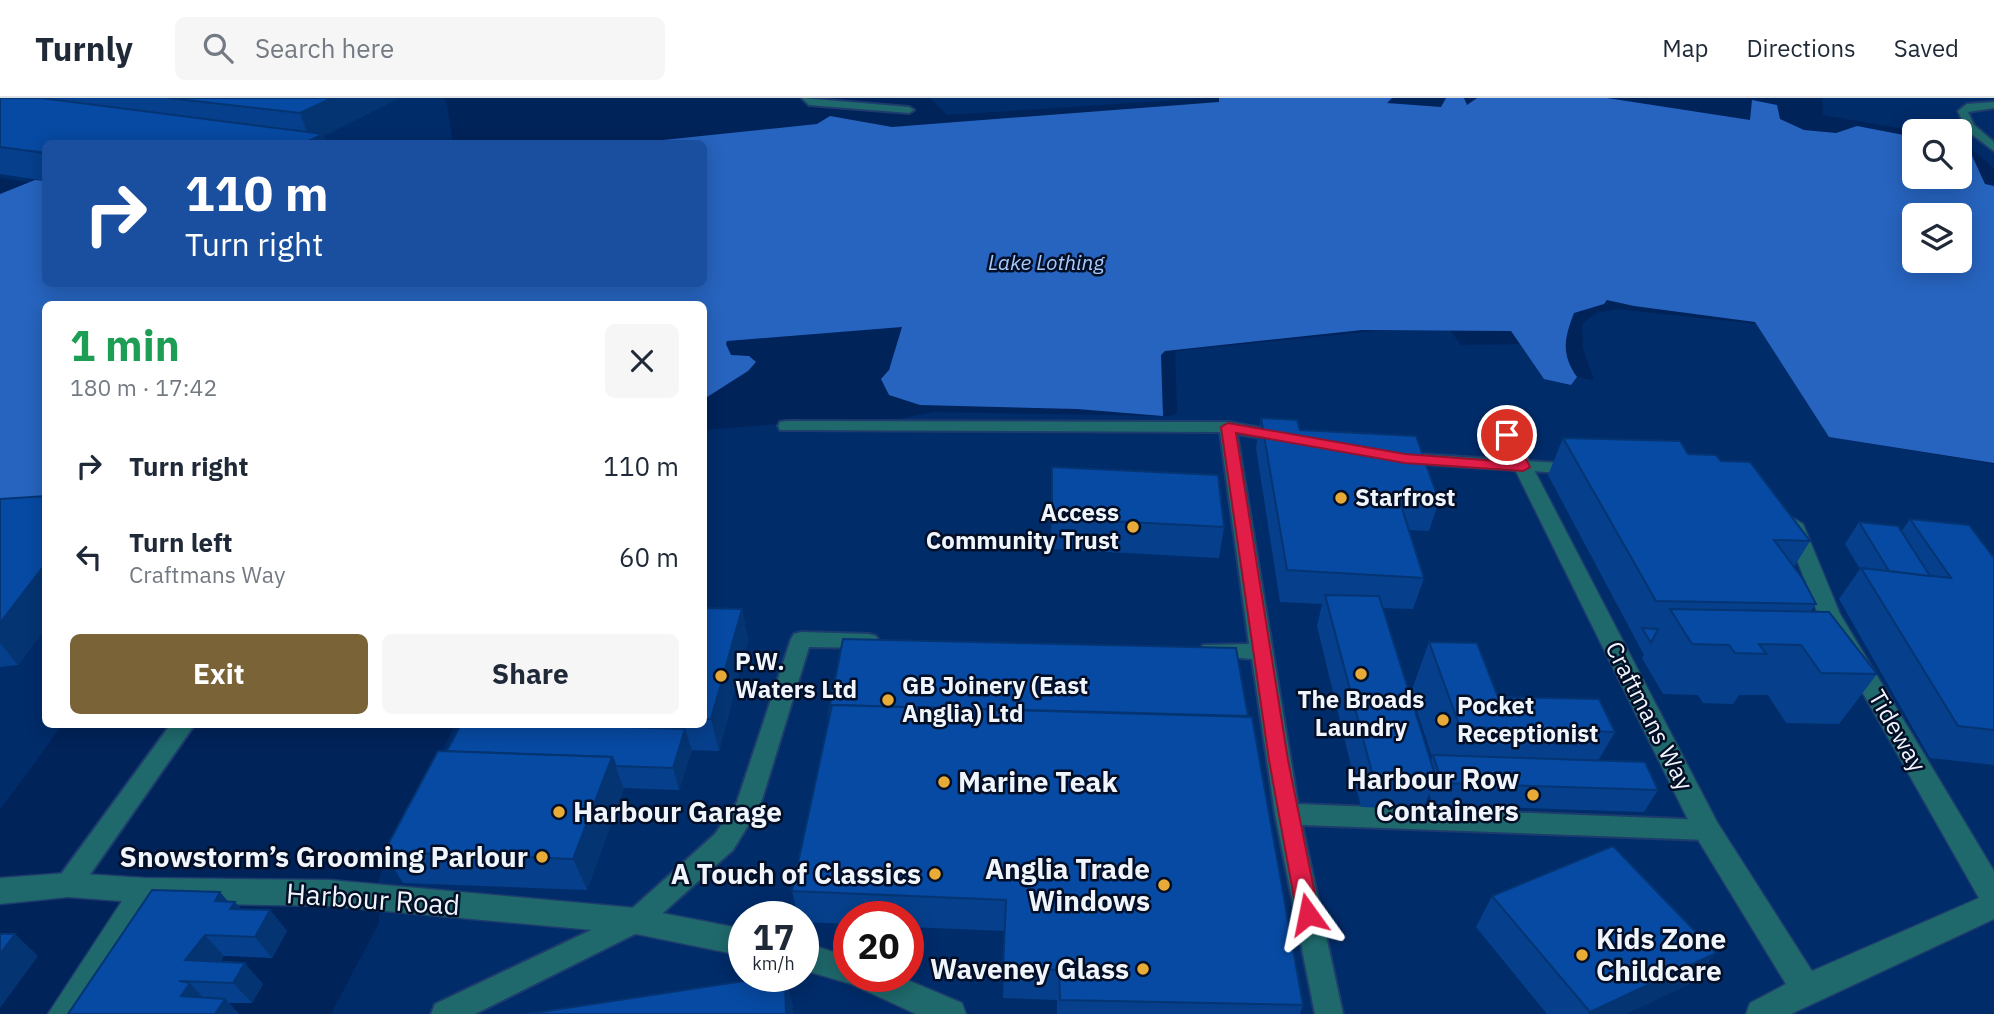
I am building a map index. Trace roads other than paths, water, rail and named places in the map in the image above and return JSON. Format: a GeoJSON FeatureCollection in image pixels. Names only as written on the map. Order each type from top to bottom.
{"type":"FeatureCollection","features":[{"type":"Feature","properties":{"kind":"street","name":"Craftmans Way"},"geometry":{"type":"LineString","coordinates":[[1507,435],[1707,830],[1806,989]]}},
{"type":"Feature","properties":{"kind":"street","name":"Tideway"},"geometry":{"type":"LineString","coordinates":[[1782,508],[1796,529],[1829,614],[1992,908]]}},
{"type":"Feature","properties":{"kind":"street","name":"Harbour Road"},"geometry":{"type":"LineString","coordinates":[[0,891],[68,885],[145,890],[330,893],[636,921],[728,940]]}},
{"type":"Feature","properties":{"kind":"street"},"geometry":{"type":"LineString","coordinates":[[62,1014],[145,890]]}},
{"type":"Feature","properties":{"kind":"street"},"geometry":{"type":"LineString","coordinates":[[1761,1014],[1806,989],[1992,908]]}},
{"type":"Feature","properties":{"kind":"street"},"geometry":{"type":"LineString","coordinates":[[899,992],[951,1014]]}},
{"type":"Feature","properties":{"kind":"lane"},"geometry":{"type":"LineString","coordinates":[[807,98],[809,102],[909,110]]}},
{"type":"Feature","properties":{"kind":"lane"},"geometry":{"type":"LineString","coordinates":[[1994,105],[1970,106],[1963,111],[1964,120],[1973,131],[1994,148]]}},
{"type":"Feature","properties":{"kind":"lane"},"geometry":{"type":"LineString","coordinates":[[786,426],[1228,427],[1296,439]]}},
{"type":"Feature","properties":{"kind":"lane"},"geometry":{"type":"LineString","coordinates":[[1228,427],[1287,814],[1329,1014]]}},
{"type":"Feature","properties":{"kind":"lane"},"geometry":{"type":"LineString","coordinates":[[1377,454],[1523,467],[1588,469]]}},
{"type":"Feature","properties":{"kind":"lane"},"geometry":{"type":"LineString","coordinates":[[445,1014],[636,921],[724,842],[748,806],[801,639],[885,641]]}},
{"type":"Feature","properties":{"kind":"lane"},"geometry":{"type":"LineString","coordinates":[[1191,650],[1261,652]]}},
{"type":"Feature","properties":{"kind":"lane"},"geometry":{"type":"LineString","coordinates":[[68,885],[181,728]]}},
{"type":"Feature","properties":{"kind":"lane"},"geometry":{"type":"LineString","coordinates":[[1287,814],[1707,830]]}},
{"type":"Feature","properties":{"kind":"water","name":"Lake Lothing"},"geometry":{"type":"Polygon","coordinates":[[[1219,98],[1392,98],[1387,103],[1441,107],[1446,98],[1464,98],[1467,105],[1477,98],[1607,98],[1750,120],[1752,100],[1777,105],[1780,119],[1804,130],[1836,133],[1857,126],[1902,135],[1902,189],[1972,189],[1972,156],[1985,184],[1994,186],[1994,463],[1829,437],[1755,322],[1607,300],[1604,304],[1574,313],[1566,346],[1568,361],[1577,377],[1571,385],[1544,379],[1511,331],[1362,330],[1165,351],[1161,355],[1163,416],[1077,409],[920,405],[889,395],[881,379],[889,370],[902,327],[727,341],[731,355],[749,356],[756,362],[748,371],[707,397],[707,301],[42,301],[42,497],[0,501],[0,194],[35,180],[42,181],[42,287],[707,287],[707,140],[663,140],[817,124],[830,116],[892,127],[1219,102],[1219,98]]]}},
{"type":"Feature","properties":{"kind":"place","name":"Starfrost"},"geometry":{"type":"Point","coordinates":[1341,498]}},
{"type":"Feature","properties":{"kind":"place","name":"Access Community Trust"},"geometry":{"type":"Point","coordinates":[1133,527]}},
{"type":"Feature","properties":{"kind":"place","name":"The Broads Laundry"},"geometry":{"type":"Point","coordinates":[1361,674]}},
{"type":"Feature","properties":{"kind":"place","name":"P.W. Waters Ltd"},"geometry":{"type":"Point","coordinates":[721,676]}},
{"type":"Feature","properties":{"kind":"place","name":"GB Joinery (East Anglia) Ltd"},"geometry":{"type":"Point","coordinates":[888,700]}},
{"type":"Feature","properties":{"kind":"place","name":"Pocket Receptionist"},"geometry":{"type":"Point","coordinates":[1443,720]}},
{"type":"Feature","properties":{"kind":"place","name":"Marine Teak"},"geometry":{"type":"Point","coordinates":[944,782]}},
{"type":"Feature","properties":{"kind":"place","name":"Harbour Row Containers"},"geometry":{"type":"Point","coordinates":[1533,795]}},
{"type":"Feature","properties":{"kind":"place","name":"Harbour Garage"},"geometry":{"type":"Point","coordinates":[559,812]}},
{"type":"Feature","properties":{"kind":"place","name":"Snowstorm’s Grooming Parlour"},"geometry":{"type":"Point","coordinates":[542,857]}},
{"type":"Feature","properties":{"kind":"place","name":"A Touch of Classics"},"geometry":{"type":"Point","coordinates":[935,874]}},
{"type":"Feature","properties":{"kind":"place","name":"Anglia Trade Windows"},"geometry":{"type":"Point","coordinates":[1164,885]}},
{"type":"Feature","properties":{"kind":"place","name":"Kids Zone Childcare"},"geometry":{"type":"Point","coordinates":[1582,955]}},
{"type":"Feature","properties":{"kind":"place","name":"Waveney Glass"},"geometry":{"type":"Point","coordinates":[1143,969]}}]}
